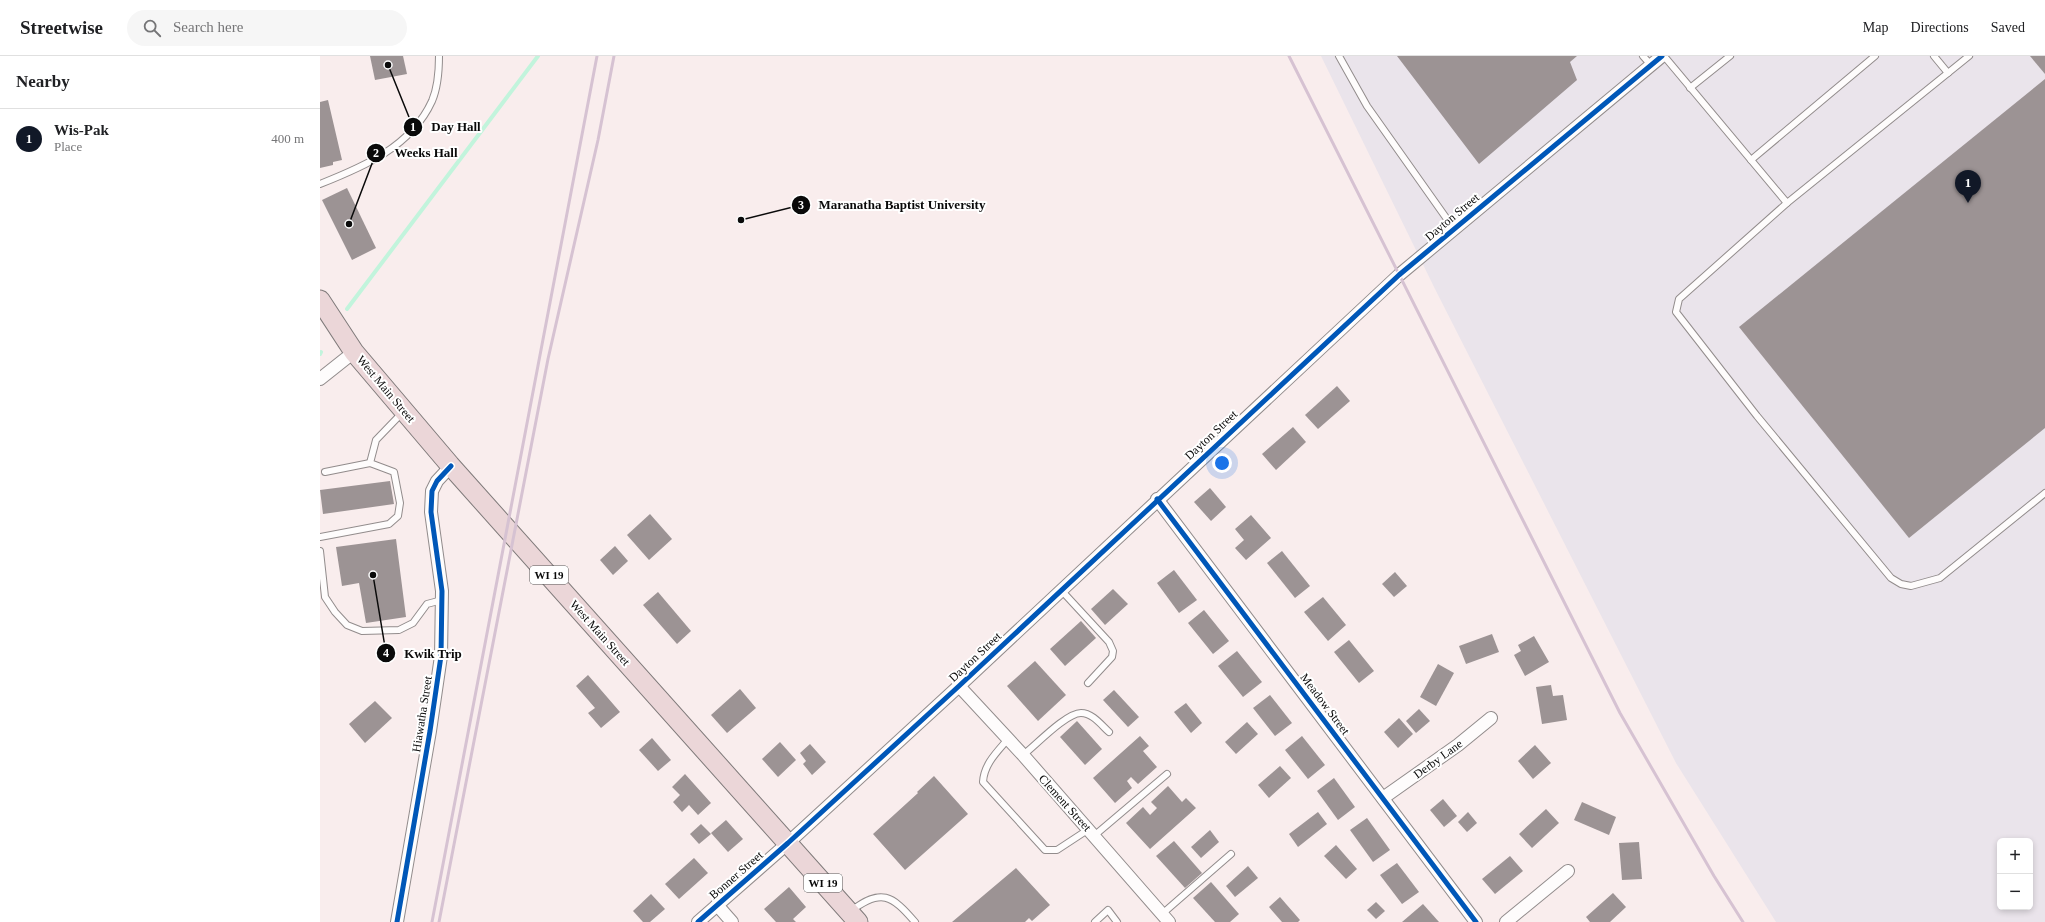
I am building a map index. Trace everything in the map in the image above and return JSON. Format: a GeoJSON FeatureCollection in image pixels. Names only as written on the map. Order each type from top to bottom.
{"type":"FeatureCollection","features":[{"type":"Feature","properties":{"kind":"main road","name":"West Main Street"},"geometry":{"type":"LineString","coordinates":[[320,300],[354,352],[451,466],[854,917]]}},
{"type":"Feature","properties":{"kind":"street","name":"Dayton Street"},"geometry":{"type":"LineString","coordinates":[[788,843],[959,686],[1398,275],[1454,229],[1647,61],[1663,56]]}},
{"type":"Feature","properties":{"kind":"street"},"geometry":{"type":"LineString","coordinates":[[320,379],[354,352]]}},
{"type":"Feature","properties":{"kind":"street","name":"Hiawatha Street"},"geometry":{"type":"LineString","coordinates":[[397,922],[432,716],[440,656],[442,600],[432,512],[432,491],[437,481],[451,466]]}},
{"type":"Feature","properties":{"kind":"street","name":"Meadow Street"},"geometry":{"type":"LineString","coordinates":[[1157,499],[1476,922]]}},
{"type":"Feature","properties":{"kind":"street","name":"Clement Street"},"geometry":{"type":"LineString","coordinates":[[959,686],[1092,832],[1166,918]]}},
{"type":"Feature","properties":{"kind":"street","name":"Derby Lane"},"geometry":{"type":"LineString","coordinates":[[1383,798],[1458,745],[1491,718]]}},
{"type":"Feature","properties":{"kind":"street","name":"Bonner Street"},"geometry":{"type":"LineString","coordinates":[[698,922],[788,843]]}},
{"type":"Feature","properties":{"kind":"street"},"geometry":{"type":"LineString","coordinates":[[1506,922],[1568,871]]}},
{"type":"Feature","properties":{"kind":"street"},"geometry":{"type":"LineString","coordinates":[[717,905],[732,922]]}},
{"type":"Feature","properties":{"kind":"lane"},"geometry":{"type":"LineString","coordinates":[[320,184],[361,168],[380,156],[413,129],[424,115],[432,101],[437,85],[440,56]]}},
{"type":"Feature","properties":{"kind":"lane"},"geometry":{"type":"LineString","coordinates":[[1338,56],[1367,106],[1454,229]]}},
{"type":"Feature","properties":{"kind":"lane"},"geometry":{"type":"LineString","coordinates":[[1663,56],[1787,203]]}},
{"type":"Feature","properties":{"kind":"lane"},"geometry":{"type":"LineString","coordinates":[[1690,88],[1730,56]]}},
{"type":"Feature","properties":{"kind":"lane"},"geometry":{"type":"LineString","coordinates":[[1751,160],[1875,56]]}},
{"type":"Feature","properties":{"kind":"lane"},"geometry":{"type":"LineString","coordinates":[[1934,56],[1948,73]]}},
{"type":"Feature","properties":{"kind":"lane"},"geometry":{"type":"LineString","coordinates":[[1969,56],[1787,203],[1679,299],[1676,312],[1757,416],[1891,578],[1901,584],[1911,586],[1940,578],[2045,493]]}},
{"type":"Feature","properties":{"kind":"lane"},"geometry":{"type":"LineString","coordinates":[[370,463],[376,440],[404,411]]}},
{"type":"Feature","properties":{"kind":"lane"},"geometry":{"type":"LineString","coordinates":[[320,537],[389,524],[398,516],[400,503],[394,472],[370,463],[325,472]]}},
{"type":"Feature","properties":{"kind":"lane"},"geometry":{"type":"LineString","coordinates":[[320,551],[326,597],[335,612],[347,624],[362,632],[399,630],[413,623],[427,604],[442,600]]}},
{"type":"Feature","properties":{"kind":"lane"},"geometry":{"type":"LineString","coordinates":[[1060,590],[1109,642],[1113,651],[1112,657],[1088,684]]}},
{"type":"Feature","properties":{"kind":"lane"},"geometry":{"type":"LineString","coordinates":[[1023,756],[1069,717],[1082,713],[1093,717],[1109,732]]}},
{"type":"Feature","properties":{"kind":"lane"},"geometry":{"type":"LineString","coordinates":[[1008,739],[990,759],[984,773],[983,782],[1045,850],[1057,850],[1092,832],[1167,774]]}},
{"type":"Feature","properties":{"kind":"lane"},"geometry":{"type":"LineString","coordinates":[[1166,918],[1231,854]]}},
{"type":"Feature","properties":{"kind":"lane"},"geometry":{"type":"LineString","coordinates":[[854,917],[868,899],[885,896],[901,906],[915,922]]}},
{"type":"Feature","properties":{"kind":"lane"},"geometry":{"type":"LineString","coordinates":[[1095,922],[1108,910],[1117,922]]}},
{"type":"Feature","properties":{"kind":"shaded area"},"geometry":{"type":"Polygon","coordinates":[[[1321,56],[2045,56],[2045,922],[1776,922],[1676,763],[1435,289],[1321,56]]]}},
{"type":"Feature","properties":{"kind":"building"},"geometry":{"type":"Polygon","coordinates":[[[370,56],[403,56],[407,74],[375,80],[370,56]]]}},
{"type":"Feature","properties":{"kind":"building"},"geometry":{"type":"Polygon","coordinates":[[[1397,56],[1577,56],[1570,62],[1577,80],[1479,164],[1397,56]]]}},
{"type":"Feature","properties":{"kind":"building"},"geometry":{"type":"Polygon","coordinates":[[[2030,56],[2045,56],[2045,74],[2030,56]]]}},
{"type":"Feature","properties":{"kind":"building"},"geometry":{"type":"Polygon","coordinates":[[[2045,79],[2045,428],[1909,538],[1739,327],[2045,79]]]}},
{"type":"Feature","properties":{"kind":"building"},"geometry":{"type":"Polygon","coordinates":[[[328,100],[342,160],[333,162],[333,165],[320,168],[320,102],[328,100]]]}},
{"type":"Feature","properties":{"kind":"building"},"geometry":{"type":"Polygon","coordinates":[[[347,188],[376,248],[352,260],[322,200],[347,188]]]}},
{"type":"Feature","properties":{"kind":"building"},"geometry":{"type":"Polygon","coordinates":[[[1337,386],[1350,401],[1318,429],[1305,415],[1337,386]]]}},
{"type":"Feature","properties":{"kind":"building"},"geometry":{"type":"Polygon","coordinates":[[[1293,427],[1306,442],[1276,470],[1262,454],[1293,427]]]}},
{"type":"Feature","properties":{"kind":"building"},"geometry":{"type":"Polygon","coordinates":[[[390,481],[394,504],[323,514],[320,490],[390,481]]]}},
{"type":"Feature","properties":{"kind":"building"},"geometry":{"type":"Polygon","coordinates":[[[1210,488],[1226,507],[1211,521],[1194,502],[1210,488]]]}},
{"type":"Feature","properties":{"kind":"building"},"geometry":{"type":"Polygon","coordinates":[[[650,514],[672,539],[649,560],[627,535],[650,514]]]}},
{"type":"Feature","properties":{"kind":"building"},"geometry":{"type":"Polygon","coordinates":[[[1251,515],[1271,538],[1246,560],[1235,548],[1244,540],[1235,529],[1251,515]]]}},
{"type":"Feature","properties":{"kind":"building"},"geometry":{"type":"Polygon","coordinates":[[[396,539],[406,617],[366,623],[359,583],[342,586],[336,547],[396,539]]]}},
{"type":"Feature","properties":{"kind":"building"},"geometry":{"type":"Polygon","coordinates":[[[615,546],[628,561],[613,575],[600,560],[615,546]]]}},
{"type":"Feature","properties":{"kind":"building"},"geometry":{"type":"Polygon","coordinates":[[[1282,551],[1310,586],[1295,598],[1267,563],[1282,551]]]}},
{"type":"Feature","properties":{"kind":"building"},"geometry":{"type":"Polygon","coordinates":[[[1174,570],[1197,600],[1179,613],[1157,583],[1174,570]]]}},
{"type":"Feature","properties":{"kind":"building"},"geometry":{"type":"Polygon","coordinates":[[[1395,572],[1407,586],[1394,597],[1382,584],[1395,572]]]}},
{"type":"Feature","properties":{"kind":"building"},"geometry":{"type":"Polygon","coordinates":[[[1113,589],[1128,604],[1105,625],[1091,609],[1113,589]]]}},
{"type":"Feature","properties":{"kind":"building"},"geometry":{"type":"Polygon","coordinates":[[[658,592],[691,631],[677,644],[643,605],[658,592]]]}},
{"type":"Feature","properties":{"kind":"building"},"geometry":{"type":"Polygon","coordinates":[[[1323,597],[1346,625],[1328,641],[1304,612],[1323,597]]]}},
{"type":"Feature","properties":{"kind":"building"},"geometry":{"type":"Polygon","coordinates":[[[1204,610],[1229,641],[1213,654],[1188,623],[1204,610]]]}},
{"type":"Feature","properties":{"kind":"building"},"geometry":{"type":"Polygon","coordinates":[[[1081,621],[1096,638],[1065,666],[1050,649],[1081,621]]]}},
{"type":"Feature","properties":{"kind":"building"},"geometry":{"type":"Polygon","coordinates":[[[1492,634],[1499,652],[1466,664],[1459,646],[1492,634]]]}},
{"type":"Feature","properties":{"kind":"building"},"geometry":{"type":"Polygon","coordinates":[[[1534,636],[1549,662],[1525,676],[1514,655],[1521,651],[1518,645],[1534,636]]]}},
{"type":"Feature","properties":{"kind":"building"},"geometry":{"type":"Polygon","coordinates":[[[1349,640],[1374,671],[1359,683],[1334,652],[1349,640]]]}},
{"type":"Feature","properties":{"kind":"building"},"geometry":{"type":"Polygon","coordinates":[[[1237,651],[1262,682],[1243,697],[1218,666],[1237,651]]]}},
{"type":"Feature","properties":{"kind":"building"},"geometry":{"type":"Polygon","coordinates":[[[1035,661],[1066,695],[1038,721],[1007,686],[1035,661]]]}},
{"type":"Feature","properties":{"kind":"building"},"geometry":{"type":"Polygon","coordinates":[[[1438,664],[1454,673],[1436,706],[1420,697],[1438,664]]]}},
{"type":"Feature","properties":{"kind":"building"},"geometry":{"type":"Polygon","coordinates":[[[588,675],[620,712],[601,728],[588,713],[595,708],[576,686],[588,675]]]}},
{"type":"Feature","properties":{"kind":"building"},"geometry":{"type":"Polygon","coordinates":[[[1551,685],[1553,696],[1563,695],[1567,720],[1542,724],[1536,687],[1551,685]]]}},
{"type":"Feature","properties":{"kind":"building"},"geometry":{"type":"Polygon","coordinates":[[[740,689],[756,708],[727,733],[711,715],[740,689]]]}},
{"type":"Feature","properties":{"kind":"building"},"geometry":{"type":"Polygon","coordinates":[[[1114,690],[1139,717],[1128,727],[1103,700],[1114,690]]]}},
{"type":"Feature","properties":{"kind":"building"},"geometry":{"type":"Polygon","coordinates":[[[1270,695],[1292,723],[1275,736],[1253,708],[1270,695]]]}},
{"type":"Feature","properties":{"kind":"building"},"geometry":{"type":"Polygon","coordinates":[[[375,701],[392,718],[365,743],[349,724],[375,701]]]}},
{"type":"Feature","properties":{"kind":"building"},"geometry":{"type":"Polygon","coordinates":[[[1186,703],[1202,723],[1191,733],[1174,712],[1186,703]]]}},
{"type":"Feature","properties":{"kind":"building"},"geometry":{"type":"Polygon","coordinates":[[[1419,709],[1430,721],[1416,733],[1406,721],[1419,709]]]}},
{"type":"Feature","properties":{"kind":"building"},"geometry":{"type":"Polygon","coordinates":[[[1399,718],[1413,734],[1398,748],[1384,732],[1399,718]]]}},
{"type":"Feature","properties":{"kind":"building"},"geometry":{"type":"Polygon","coordinates":[[[1077,721],[1102,749],[1085,765],[1060,737],[1077,721]]]}},
{"type":"Feature","properties":{"kind":"building"},"geometry":{"type":"Polygon","coordinates":[[[1247,722],[1258,734],[1236,754],[1225,742],[1247,722]]]}},
{"type":"Feature","properties":{"kind":"building"},"geometry":{"type":"Polygon","coordinates":[[[1140,736],[1149,746],[1143,751],[1157,767],[1138,784],[1131,777],[1127,781],[1132,788],[1115,803],[1093,778],[1140,736]]]}},
{"type":"Feature","properties":{"kind":"building"},"geometry":{"type":"Polygon","coordinates":[[[1302,736],[1325,765],[1308,779],[1285,750],[1302,736]]]}},
{"type":"Feature","properties":{"kind":"building"},"geometry":{"type":"Polygon","coordinates":[[[652,738],[671,760],[658,771],[639,750],[652,738]]]}},
{"type":"Feature","properties":{"kind":"building"},"geometry":{"type":"Polygon","coordinates":[[[780,742],[796,760],[778,777],[762,759],[780,742]]]}},
{"type":"Feature","properties":{"kind":"building"},"geometry":{"type":"Polygon","coordinates":[[[810,744],[826,762],[812,775],[803,764],[806,761],[800,753],[810,744]]]}},
{"type":"Feature","properties":{"kind":"building"},"geometry":{"type":"Polygon","coordinates":[[[1535,745],[1551,763],[1533,779],[1518,761],[1535,745]]]}},
{"type":"Feature","properties":{"kind":"building"},"geometry":{"type":"Polygon","coordinates":[[[1280,766],[1291,778],[1269,798],[1258,785],[1280,766]]]}},
{"type":"Feature","properties":{"kind":"building"},"geometry":{"type":"Polygon","coordinates":[[[685,774],[711,803],[698,815],[689,805],[682,812],[673,802],[680,795],[672,787],[685,774]]]}},
{"type":"Feature","properties":{"kind":"building"},"geometry":{"type":"Polygon","coordinates":[[[934,776],[968,814],[905,870],[873,834],[918,793],[917,792],[934,776]]]}},
{"type":"Feature","properties":{"kind":"building"},"geometry":{"type":"Polygon","coordinates":[[[1334,778],[1355,807],[1338,820],[1317,791],[1334,778]]]}},
{"type":"Feature","properties":{"kind":"building"},"geometry":{"type":"Polygon","coordinates":[[[1168,786],[1182,802],[1186,798],[1196,808],[1150,849],[1126,823],[1143,807],[1150,815],[1157,808],[1151,802],[1168,786]]]}},
{"type":"Feature","properties":{"kind":"building"},"geometry":{"type":"Polygon","coordinates":[[[1443,799],[1457,816],[1444,827],[1430,810],[1443,799]]]}},
{"type":"Feature","properties":{"kind":"building"},"geometry":{"type":"Polygon","coordinates":[[[1582,802],[1616,817],[1609,835],[1574,820],[1582,802]]]}},
{"type":"Feature","properties":{"kind":"building"},"geometry":{"type":"Polygon","coordinates":[[[1546,809],[1559,823],[1532,848],[1519,834],[1546,809]]]}},
{"type":"Feature","properties":{"kind":"building"},"geometry":{"type":"Polygon","coordinates":[[[1318,812],[1327,824],[1298,847],[1289,834],[1318,812]]]}},
{"type":"Feature","properties":{"kind":"building"},"geometry":{"type":"Polygon","coordinates":[[[1468,812],[1477,823],[1467,832],[1458,822],[1468,812]]]}},
{"type":"Feature","properties":{"kind":"building"},"geometry":{"type":"Polygon","coordinates":[[[1367,818],[1390,850],[1373,862],[1350,830],[1367,818]]]}},
{"type":"Feature","properties":{"kind":"building"},"geometry":{"type":"Polygon","coordinates":[[[726,820],[743,839],[728,852],[711,833],[726,820]]]}},
{"type":"Feature","properties":{"kind":"building"},"geometry":{"type":"Polygon","coordinates":[[[701,824],[711,834],[699,844],[690,834],[701,824]]]}},
{"type":"Feature","properties":{"kind":"building"},"geometry":{"type":"Polygon","coordinates":[[[1210,830],[1219,842],[1201,858],[1191,847],[1210,830]]]}},
{"type":"Feature","properties":{"kind":"building"},"geometry":{"type":"Polygon","coordinates":[[[1174,841],[1202,873],[1185,888],[1156,856],[1174,841]]]}},
{"type":"Feature","properties":{"kind":"building"},"geometry":{"type":"Polygon","coordinates":[[[1639,842],[1642,879],[1622,880],[1619,843],[1639,842]]]}},
{"type":"Feature","properties":{"kind":"building"},"geometry":{"type":"Polygon","coordinates":[[[1336,845],[1357,869],[1346,879],[1324,856],[1336,845]]]}},
{"type":"Feature","properties":{"kind":"building"},"geometry":{"type":"Polygon","coordinates":[[[1510,856],[1523,871],[1495,894],[1482,879],[1510,856]]]}},
{"type":"Feature","properties":{"kind":"building"},"geometry":{"type":"Polygon","coordinates":[[[694,858],[708,873],[679,899],[665,884],[694,858]]]}},
{"type":"Feature","properties":{"kind":"building"},"geometry":{"type":"Polygon","coordinates":[[[1397,863],[1419,892],[1402,904],[1380,875],[1397,863]]]}},
{"type":"Feature","properties":{"kind":"building"},"geometry":{"type":"Polygon","coordinates":[[[1248,866],[1258,878],[1235,897],[1226,886],[1248,866]]]}},
{"type":"Feature","properties":{"kind":"building"},"geometry":{"type":"Polygon","coordinates":[[[1016,868],[1050,905],[1032,921],[1029,918],[1025,922],[952,922],[1016,868]]]}},
{"type":"Feature","properties":{"kind":"building"},"geometry":{"type":"Polygon","coordinates":[[[1211,882],[1239,914],[1230,922],[1215,922],[1193,898],[1211,882]]]}},
{"type":"Feature","properties":{"kind":"building"},"geometry":{"type":"Polygon","coordinates":[[[789,887],[806,907],[793,919],[796,922],[776,922],[764,909],[789,887]]]}},
{"type":"Feature","properties":{"kind":"building"},"geometry":{"type":"Polygon","coordinates":[[[1613,893],[1626,907],[1610,922],[1590,922],[1586,917],[1613,893]]]}},
{"type":"Feature","properties":{"kind":"building"},"geometry":{"type":"Polygon","coordinates":[[[651,894],[665,909],[650,922],[643,922],[633,911],[651,894]]]}},
{"type":"Feature","properties":{"kind":"building"},"geometry":{"type":"Polygon","coordinates":[[[1280,897],[1300,920],[1298,922],[1282,922],[1269,907],[1280,897]]]}},
{"type":"Feature","properties":{"kind":"building"},"geometry":{"type":"Polygon","coordinates":[[[1376,902],[1385,911],[1376,919],[1367,910],[1376,902]]]}},
{"type":"Feature","properties":{"kind":"building"},"geometry":{"type":"Polygon","coordinates":[[[1423,904],[1439,922],[1402,922],[1423,904]]]}},
{"type":"Feature","properties":{"kind":"waterway"},"geometry":{"type":"LineString","coordinates":[[347,309],[538,56]]}},
{"type":"Feature","properties":{"kind":"railway"},"geometry":{"type":"LineString","coordinates":[[432,922],[597,56]]}},
{"type":"Feature","properties":{"kind":"railway"},"geometry":{"type":"LineString","coordinates":[[439,922],[548,359],[598,140],[614,56]]}},
{"type":"Feature","properties":{"kind":"railway"},"geometry":{"type":"LineString","coordinates":[[1289,56],[1620,713],[1714,876],[1743,922]]}},
{"type":"Feature","properties":{"kind":"cycle path"},"geometry":{"type":"LineString","coordinates":[[698,922],[788,843],[959,686],[1399,275],[1662,56]]}},
{"type":"Feature","properties":{"kind":"cycle path"},"geometry":{"type":"LineString","coordinates":[[397,922],[430,731],[441,656],[442,591],[431,512],[432,491],[437,481],[451,466]]}},
{"type":"Feature","properties":{"kind":"cycle path"},"geometry":{"type":"LineString","coordinates":[[1157,499],[1476,922]]}},
{"type":"Feature","properties":{"kind":"place","name":"Day Hall"},"geometry":{"type":"Point","coordinates":[388,65]}},
{"type":"Feature","properties":{"kind":"place","name":"Wis-Pak"},"geometry":{"type":"Point","coordinates":[1968,203]}},
{"type":"Feature","properties":{"kind":"place","name":"Maranatha Baptist University"},"geometry":{"type":"Point","coordinates":[741,220]}},
{"type":"Feature","properties":{"kind":"place","name":"Weeks Hall"},"geometry":{"type":"Point","coordinates":[349,224]}},
{"type":"Feature","properties":{"kind":"place","name":"Kwik Trip"},"geometry":{"type":"Point","coordinates":[373,575]}}]}
